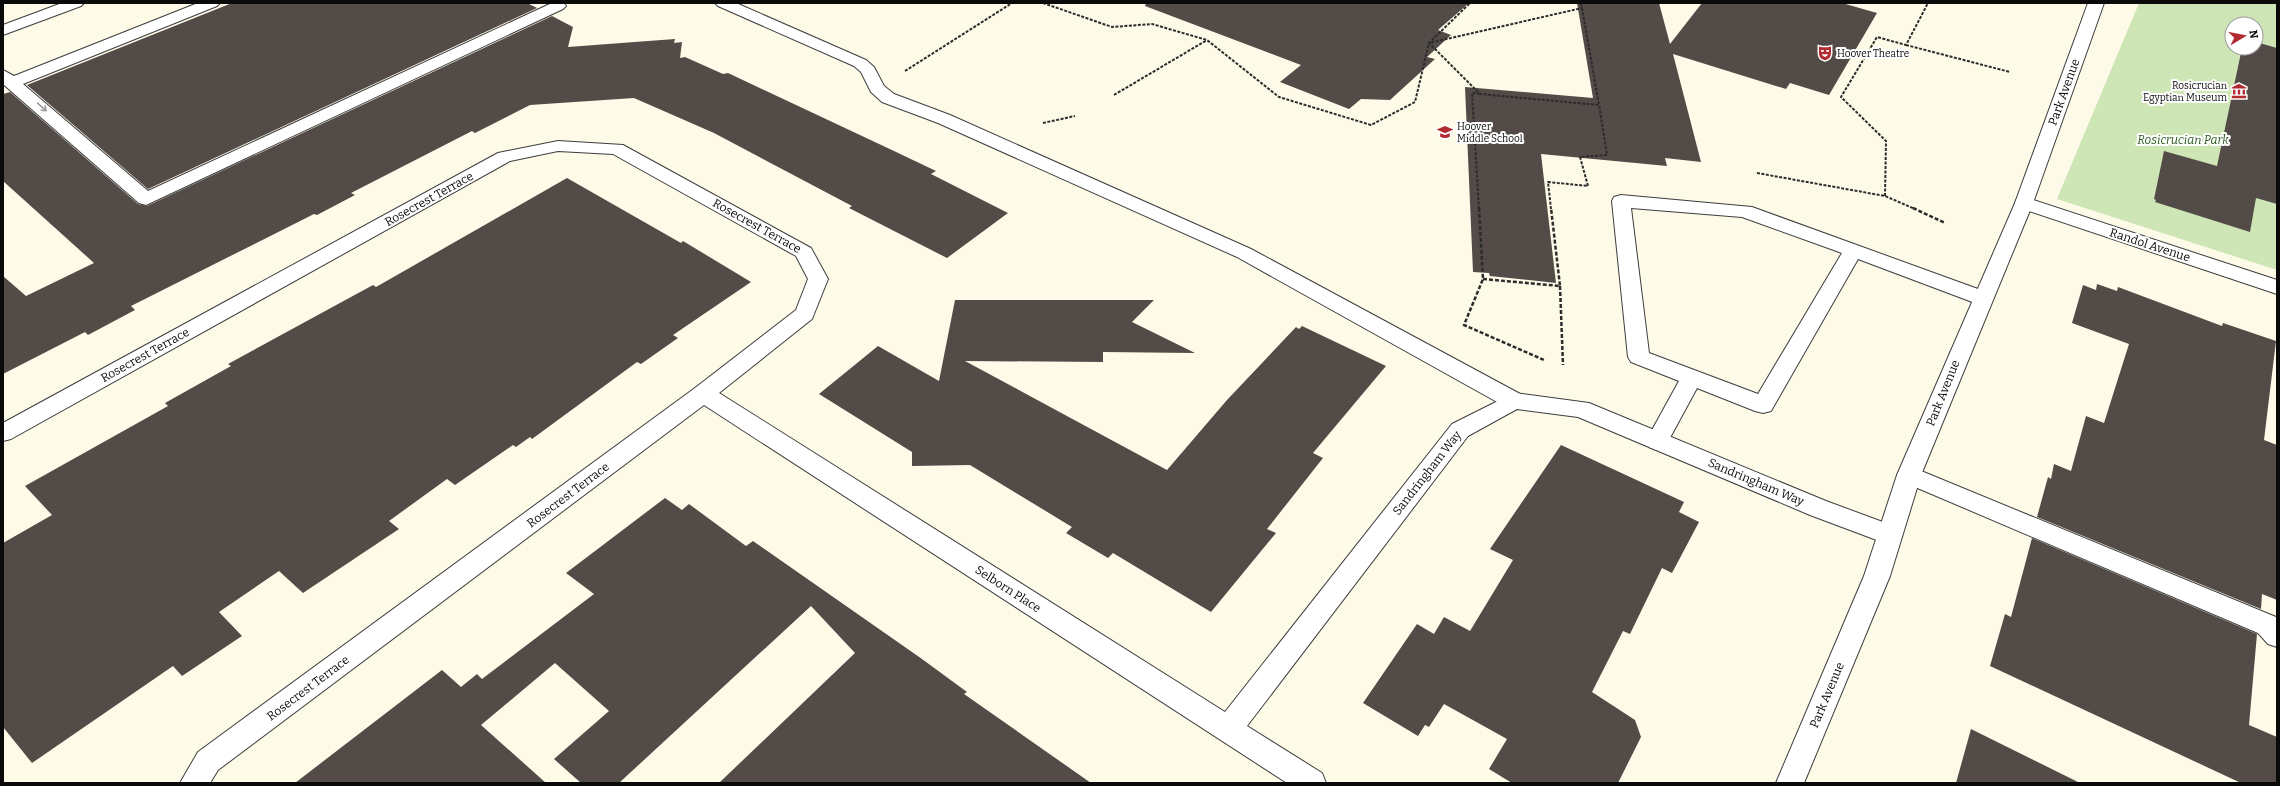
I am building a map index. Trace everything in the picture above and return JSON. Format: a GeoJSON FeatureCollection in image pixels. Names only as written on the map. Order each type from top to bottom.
{"type":"FeatureCollection","features":[{"type":"Feature","properties":{"kind":"street"},"geometry":{"type":"LineString","coordinates":[[3,30],[76,3]]}},
{"type":"Feature","properties":{"kind":"street"},"geometry":{"type":"LineString","coordinates":[[212,3],[8,79],[146,199],[555,5]]}},
{"type":"Feature","properties":{"kind":"street"},"geometry":{"type":"LineString","coordinates":[[722,3],[860,64],[868,70],[877,88],[888,98],[944,119],[1244,253],[1514,401]]}},
{"type":"Feature","properties":{"kind":"street","name":"Park Avenue"},"geometry":{"type":"LineString","coordinates":[[1790,783],[1876,576],[1909,476],[1982,298],[2024,203],[2096,3]]}},
{"type":"Feature","properties":{"kind":"street","name":"Rosecrest Terrace"},"geometry":{"type":"LineString","coordinates":[[3,433],[504,158],[558,146],[617,149],[804,252],[818,279],[805,314],[703,394],[208,762],[194,783]]}},
{"type":"Feature","properties":{"kind":"street"},"geometry":{"type":"LineString","coordinates":[[1853,250],[1763,405],[1639,357],[1621,201],[1746,210],[1982,298]]}},
{"type":"Feature","properties":{"kind":"street","name":"Randol Avenue"},"geometry":{"type":"LineString","coordinates":[[2024,203],[2277,287]]}},
{"type":"Feature","properties":{"kind":"street"},"geometry":{"type":"LineString","coordinates":[[1657,440],[1692,378]]}},
{"type":"Feature","properties":{"kind":"street","name":"Selborn Place"},"geometry":{"type":"LineString","coordinates":[[703,394],[1312,783]]}},
{"type":"Feature","properties":{"kind":"street","name":"Sandringham Way"},"geometry":{"type":"LineString","coordinates":[[1228,729],[1460,430],[1514,401],[1581,408],[1818,508],[1890,535]]}},
{"type":"Feature","properties":{"kind":"street"},"geometry":{"type":"LineString","coordinates":[[1909,476],[2267,625],[2277,636]]}},
{"type":"Feature","properties":{"kind":"path"},"geometry":{"type":"LineString","coordinates":[[877,88],[1012,3]]}},
{"type":"Feature","properties":{"kind":"path"},"geometry":{"type":"LineString","coordinates":[[1043,3],[1112,27],[1152,24],[1207,40],[1279,97],[1371,125],[1415,102],[1429,43],[1470,3]]}},
{"type":"Feature","properties":{"kind":"path"},"geometry":{"type":"LineString","coordinates":[[1563,365],[1560,286],[1548,182],[1588,186],[1580,157],[1607,155],[1581,3]]}},
{"type":"Feature","properties":{"kind":"path"},"geometry":{"type":"LineString","coordinates":[[1906,45],[1928,3]]}},
{"type":"Feature","properties":{"kind":"path"},"geometry":{"type":"LineString","coordinates":[[1429,43],[1582,8]]}},
{"type":"Feature","properties":{"kind":"path"},"geometry":{"type":"LineString","coordinates":[[1885,196],[1886,141],[1841,98],[1877,37],[2010,72]]}},
{"type":"Feature","properties":{"kind":"path"},"geometry":{"type":"LineString","coordinates":[[1114,95],[1207,40]]}},
{"type":"Feature","properties":{"kind":"path"},"geometry":{"type":"LineString","coordinates":[[1429,43],[1480,94]]}},
{"type":"Feature","properties":{"kind":"path"},"geometry":{"type":"LineString","coordinates":[[1544,360],[1464,325],[1483,279],[1472,93],[1599,104]]}},
{"type":"Feature","properties":{"kind":"path"},"geometry":{"type":"LineString","coordinates":[[1043,123],[1075,116]]}},
{"type":"Feature","properties":{"kind":"path"},"geometry":{"type":"LineString","coordinates":[[1757,173],[1885,196],[1945,223]]}},
{"type":"Feature","properties":{"kind":"path"},"geometry":{"type":"LineString","coordinates":[[1483,279],[1560,286]]}},
{"type":"Feature","properties":{"kind":"green space","name":"Rosicrucian Park"},"geometry":{"type":"Polygon","coordinates":[[[2139,3],[2277,3],[2277,270],[2057,199],[2139,3]]]}},
{"type":"Feature","properties":{"kind":"building"},"geometry":{"type":"Polygon","coordinates":[[[232,3],[527,3],[537,8],[148,189],[27,85],[232,3]]]}},
{"type":"Feature","properties":{"kind":"building"},"geometry":{"type":"Polygon","coordinates":[[[1146,3],[1469,3],[1438,30],[1451,35],[1427,57],[1435,59],[1390,100],[1361,99],[1349,109],[1280,82],[1301,65],[1145,6],[1146,3]]]}},
{"type":"Feature","properties":{"kind":"building"},"geometry":{"type":"Polygon","coordinates":[[[1577,3],[1659,3],[1670,44],[1702,3],[1842,3],[1877,13],[1829,95],[1790,83],[1786,89],[1673,54],[1701,162],[1665,158],[1667,166],[1541,154],[1556,283],[1490,276],[1489,273],[1473,272],[1465,87],[1593,98],[1577,3]]]}},
{"type":"Feature","properties":{"kind":"building"},"geometry":{"type":"Polygon","coordinates":[[[552,16],[573,27],[568,47],[675,39],[674,43],[682,42],[680,58],[685,57],[723,74],[728,73],[894,151],[936,171],[931,174],[1008,213],[947,258],[849,208],[852,206],[714,133],[634,98],[530,105],[475,133],[472,131],[351,193],[355,195],[317,215],[314,214],[131,306],[135,310],[88,335],[85,332],[3,374],[3,276],[26,296],[94,263],[3,181],[3,94],[10,92],[138,204],[147,206],[552,16]]]}},
{"type":"Feature","properties":{"kind":"building"},"geometry":{"type":"Polygon","coordinates":[[[2264,44],[2277,48],[2277,204],[2256,198],[2250,232],[2155,202],[2156,200],[2154,199],[2164,151],[2217,166],[2240,56],[2264,56],[2264,44]]]}},
{"type":"Feature","properties":{"kind":"building"},"geometry":{"type":"Polygon","coordinates":[[[567,178],[681,243],[683,241],[751,282],[673,335],[678,338],[641,364],[637,362],[532,439],[530,437],[516,447],[513,445],[455,485],[447,479],[389,521],[399,529],[303,593],[279,571],[219,612],[242,636],[182,676],[173,666],[32,763],[3,727],[3,543],[52,515],[25,486],[168,406],[165,403],[231,366],[228,364],[373,285],[376,287],[567,178]]]}},
{"type":"Feature","properties":{"kind":"building"},"geometry":{"type":"Polygon","coordinates":[[[2097,284],[2117,291],[2118,287],[2222,326],[2223,323],[2276,341],[2264,440],[2277,445],[2277,600],[2262,594],[2261,609],[2037,517],[2048,477],[2051,479],[2054,464],[2071,471],[2086,416],[2104,423],[2129,344],[2072,323],[2083,285],[2096,290],[2097,284]]]}},
{"type":"Feature","properties":{"kind":"building"},"geometry":{"type":"Polygon","coordinates":[[[955,300],[1154,300],[1132,322],[1195,353],[1103,352],[1103,362],[965,361],[1167,470],[1227,400],[1296,327],[1299,329],[1302,326],[1386,366],[1313,453],[1323,458],[1267,529],[1276,533],[1211,612],[1113,553],[1108,558],[1066,533],[1072,527],[970,465],[912,466],[912,452],[819,394],[878,346],[939,381],[955,300]]]}},
{"type":"Feature","properties":{"kind":"building"},"geometry":{"type":"Polygon","coordinates":[[[1561,445],[1684,502],[1679,512],[1699,522],[1672,573],[1662,568],[1630,634],[1623,631],[1592,692],[1635,720],[1641,737],[1618,783],[1512,783],[1489,769],[1507,739],[1444,704],[1429,727],[1425,725],[1418,736],[1363,703],[1417,624],[1434,634],[1444,617],[1470,631],[1513,560],[1490,549],[1561,445]]]}},
{"type":"Feature","properties":{"kind":"building"},"geometry":{"type":"Polygon","coordinates":[[[665,498],[682,510],[689,504],[746,546],[753,541],[922,659],[967,692],[964,694],[1091,783],[719,783],[855,653],[811,606],[619,783],[581,783],[554,759],[609,711],[555,663],[481,725],[546,783],[295,783],[442,670],[461,687],[477,674],[482,679],[594,594],[566,573],[665,498]]]}},
{"type":"Feature","properties":{"kind":"building"},"geometry":{"type":"Polygon","coordinates":[[[2032,538],[2257,634],[2249,725],[2277,737],[2277,783],[2241,783],[1990,666],[2005,614],[2011,617],[2032,538]]]}},
{"type":"Feature","properties":{"kind":"building"},"geometry":{"type":"Polygon","coordinates":[[[1971,729],[2080,783],[1956,783],[1971,729]]]}},
{"type":"Feature","properties":{"kind":"place","name":"Hoover Theatre"},"geometry":{"type":"Point","coordinates":[1825,53]}},
{"type":"Feature","properties":{"kind":"place","name":"Rosicrucian Egyptian Museum"},"geometry":{"type":"Point","coordinates":[2239,91]}},
{"type":"Feature","properties":{"kind":"place","name":"Hoover Middle School"},"geometry":{"type":"Point","coordinates":[1445,132]}}]}
